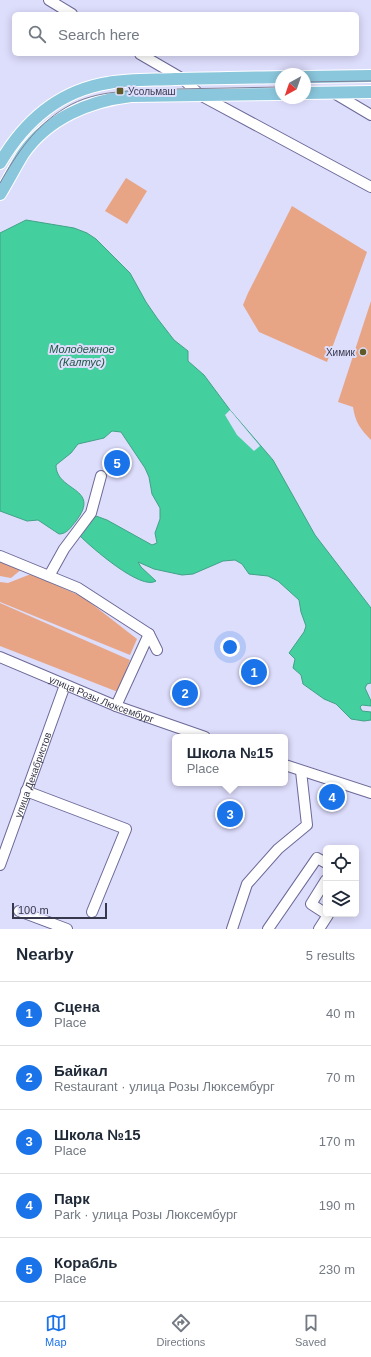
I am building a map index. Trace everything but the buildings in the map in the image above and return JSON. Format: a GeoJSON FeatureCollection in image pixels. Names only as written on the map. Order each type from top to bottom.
{"type":"FeatureCollection","features":[{"type":"Feature","properties":{"kind":"main road"},"geometry":{"type":"LineString","coordinates":[[311,77],[371,76]]}},
{"type":"Feature","properties":{"kind":"main road"},"geometry":{"type":"LineString","coordinates":[[0,164],[21,131],[39,114],[74,93],[109,82],[275,77]]}},
{"type":"Feature","properties":{"kind":"main road"},"geometry":{"type":"LineString","coordinates":[[311,93],[371,92]]}},
{"type":"Feature","properties":{"kind":"main road"},"geometry":{"type":"LineString","coordinates":[[0,194],[24,154],[32,144],[51,124],[81,107],[111,98],[131,96],[275,94]]}},
{"type":"Feature","properties":{"kind":"street"},"geometry":{"type":"LineString","coordinates":[[49,0],[69,12]]}},
{"type":"Feature","properties":{"kind":"street"},"geometry":{"type":"LineString","coordinates":[[143,56],[183,79],[200,95],[371,187]]}},
{"type":"Feature","properties":{"kind":"street"},"geometry":{"type":"LineString","coordinates":[[334,93],[371,115]]}},
{"type":"Feature","properties":{"kind":"street"},"geometry":{"type":"LineString","coordinates":[[49,576],[64,549],[91,513],[102,476]]}},
{"type":"Feature","properties":{"kind":"street"},"geometry":{"type":"LineString","coordinates":[[0,556],[78,588],[149,634],[157,650]]}},
{"type":"Feature","properties":{"kind":"street"},"geometry":{"type":"LineString","coordinates":[[116,706],[149,634]]}},
{"type":"Feature","properties":{"kind":"street","name":"улица Розы Люксембург"},"geometry":{"type":"LineString","coordinates":[[0,657],[116,706],[196,734]]}},
{"type":"Feature","properties":{"kind":"street","name":"улица Декабристов"},"geometry":{"type":"LineString","coordinates":[[1,859],[65,685]]}},
{"type":"Feature","properties":{"kind":"street"},"geometry":{"type":"LineString","coordinates":[[288,766],[371,792]]}},
{"type":"Feature","properties":{"kind":"street"},"geometry":{"type":"LineString","coordinates":[[232,929],[248,884],[278,849],[307,825],[301,771]]}},
{"type":"Feature","properties":{"kind":"street"},"geometry":{"type":"LineString","coordinates":[[26,791],[126,829],[92,912]]}},
{"type":"Feature","properties":{"kind":"street"},"geometry":{"type":"LineString","coordinates":[[268,929],[317,858],[323,861]]}},
{"type":"Feature","properties":{"kind":"street"},"geometry":{"type":"LineString","coordinates":[[319,929],[328,915],[311,904],[325,881]]}},
{"type":"Feature","properties":{"kind":"street"},"geometry":{"type":"LineString","coordinates":[[19,911],[67,929]]}},
{"type":"Feature","properties":{"kind":"shaded area"},"geometry":{"type":"Polygon","coordinates":[[[126,178],[147,191],[127,224],[105,211],[126,178]]]}},
{"type":"Feature","properties":{"kind":"shaded area"},"geometry":{"type":"Polygon","coordinates":[[[292,206],[367,252],[327,362],[259,332],[243,305],[292,206]]]}},
{"type":"Feature","properties":{"kind":"shaded area","name":"Химик"},"geometry":{"type":"Polygon","coordinates":[[[371,301],[371,440],[359,425],[355,417],[353,407],[338,402],[371,301]]]}},
{"type":"Feature","properties":{"kind":"shaded area"},"geometry":{"type":"Polygon","coordinates":[[[0,555],[23,568],[11,578],[0,576],[0,555]]]}},
{"type":"Feature","properties":{"kind":"shaded area"},"geometry":{"type":"Polygon","coordinates":[[[31,574],[83,597],[137,639],[130,655],[0,602],[0,582],[8,583],[31,574]]]}},
{"type":"Feature","properties":{"kind":"shaded area"},"geometry":{"type":"Polygon","coordinates":[[[0,603],[130,660],[118,692],[0,646],[0,603]]]}},
{"type":"Feature","properties":{"kind":"water","name":"Молодежное (Калтус)"},"geometry":{"type":"Polygon","coordinates":[[[26,220],[74,228],[87,233],[96,239],[130,273],[146,302],[157,318],[174,340],[188,351],[188,361],[204,375],[230,410],[273,460],[315,535],[371,608],[371,683],[367,684],[365,688],[371,701],[371,706],[362,705],[360,707],[362,711],[371,712],[371,720],[364,721],[351,719],[336,704],[324,699],[303,684],[301,675],[293,668],[295,659],[289,653],[304,632],[306,626],[299,600],[278,581],[268,576],[249,574],[242,564],[235,560],[223,561],[193,574],[182,575],[154,569],[138,562],[141,567],[156,581],[149,582],[139,580],[105,558],[79,535],[96,516],[107,520],[152,545],[157,543],[155,533],[160,519],[160,508],[152,494],[149,477],[145,468],[121,432],[112,431],[104,438],[78,444],[71,453],[56,465],[58,474],[81,495],[84,502],[83,510],[71,528],[67,531],[59,534],[38,520],[27,521],[0,511],[0,233],[26,220]]]}},
{"type":"Feature","properties":{"kind":"pier"},"geometry":{"type":"Polygon","coordinates":[[[230,410],[260,446],[254,451],[237,435],[225,415],[230,410]]]}},
{"type":"Feature","properties":{"kind":"tram line"},"geometry":{"type":"LineString","coordinates":[[311,82],[371,81]]}},
{"type":"Feature","properties":{"kind":"tram line"},"geometry":{"type":"LineString","coordinates":[[0,183],[20,151],[45,123],[65,108],[90,97],[132,91],[275,87]]}},
{"type":"Feature","properties":{"kind":"place","name":"Усольмаш"},"geometry":{"type":"Point","coordinates":[120,91]}},
{"type":"Feature","properties":{"kind":"place","name":"Химик"},"geometry":{"type":"Point","coordinates":[363,352]}},
{"type":"Feature","properties":{"kind":"place","name":"Корабль"},"geometry":{"type":"Point","coordinates":[117,463]}},
{"type":"Feature","properties":{"kind":"place","name":"Сцена"},"geometry":{"type":"Point","coordinates":[254,672]}},
{"type":"Feature","properties":{"kind":"place","name":"Байкал"},"geometry":{"type":"Point","coordinates":[185,693]}},
{"type":"Feature","properties":{"kind":"place","name":"Парк"},"geometry":{"type":"Point","coordinates":[332,797]}},
{"type":"Feature","properties":{"kind":"place","name":"Школа №15"},"geometry":{"type":"Point","coordinates":[230,814]}}]}
